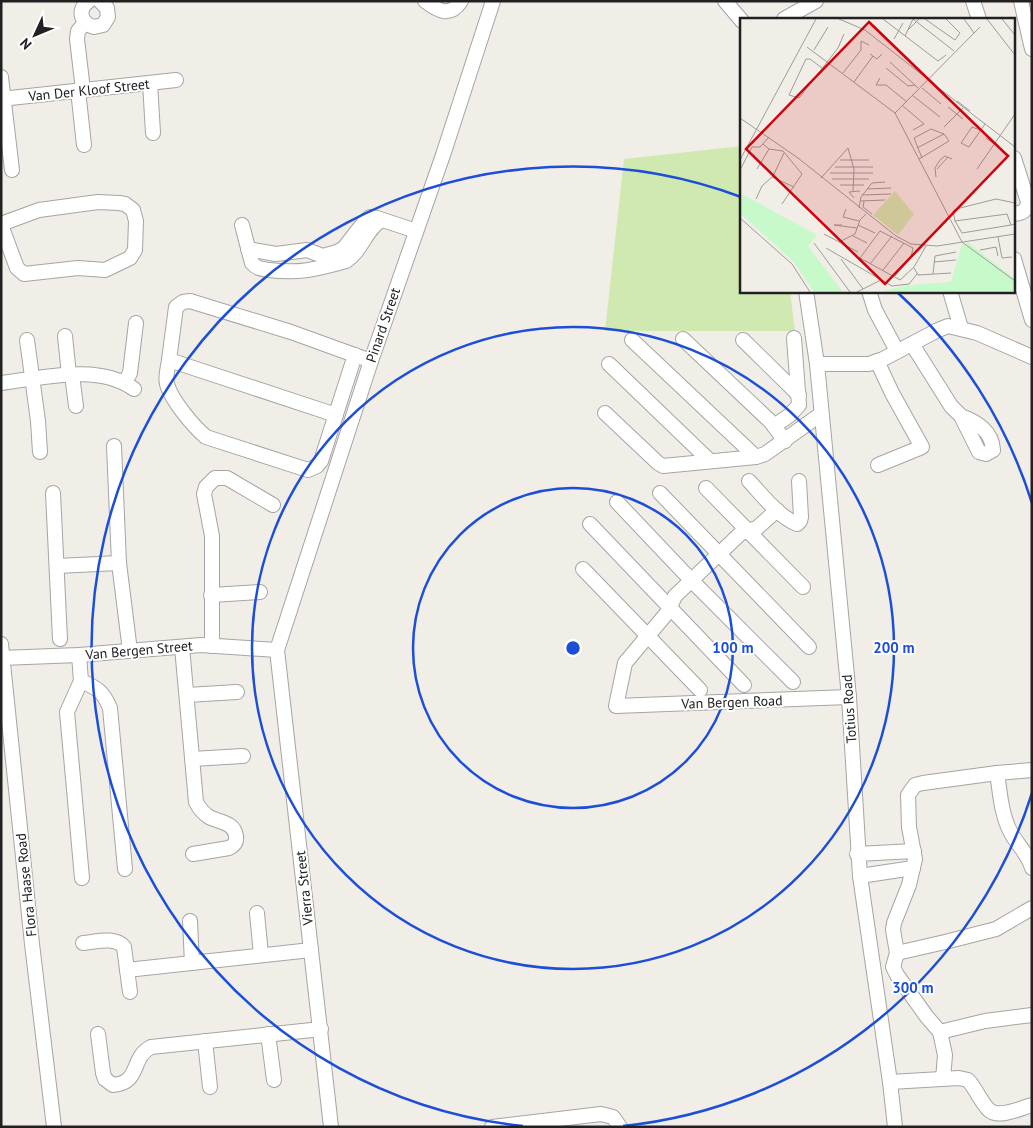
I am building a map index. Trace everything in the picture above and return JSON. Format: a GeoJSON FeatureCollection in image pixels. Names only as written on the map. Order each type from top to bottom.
{"type":"FeatureCollection","features":[{"type":"Feature","properties":{"kind":"street"},"geometry":{"type":"LineString","coordinates":[[89,1],[82,10],[82,19],[85,23],[94,27],[103,25],[108,17],[107,8],[100,1]]}},
{"type":"Feature","properties":{"kind":"street"},"geometry":{"type":"LineString","coordinates":[[425,1],[431,6],[446,12],[455,10],[461,1]]}},
{"type":"Feature","properties":{"kind":"street","name":"Pinard Street"},"geometry":{"type":"LineString","coordinates":[[277,650],[371,361],[493,1]]}},
{"type":"Feature","properties":{"kind":"street"},"geometry":{"type":"LineString","coordinates":[[725,1],[740,19]]}},
{"type":"Feature","properties":{"kind":"street"},"geometry":{"type":"LineString","coordinates":[[786,18],[816,1]]}},
{"type":"Feature","properties":{"kind":"street"},"geometry":{"type":"LineString","coordinates":[[973,1],[979,18]]}},
{"type":"Feature","properties":{"kind":"street"},"geometry":{"type":"LineString","coordinates":[[1021,1],[1030,33],[1032,49]]}},
{"type":"Feature","properties":{"kind":"street"},"geometry":{"type":"LineString","coordinates":[[84,145],[77,39],[78,32],[85,23]]}},
{"type":"Feature","properties":{"kind":"street"},"geometry":{"type":"LineString","coordinates":[[1,77],[2,99],[12,170]]}},
{"type":"Feature","properties":{"kind":"street","name":"Van Der Kloof Street"},"geometry":{"type":"LineString","coordinates":[[2,99],[176,80]]}},
{"type":"Feature","properties":{"kind":"street"},"geometry":{"type":"LineString","coordinates":[[150,83],[153,133]]}},
{"type":"Feature","properties":{"kind":"street"},"geometry":{"type":"LineString","coordinates":[[1016,164],[1028,198],[1028,205],[1025,210],[1016,214]]}},
{"type":"Feature","properties":{"kind":"street"},"geometry":{"type":"LineString","coordinates":[[98,202],[119,203],[130,207],[135,215],[135,250],[130,258],[105,270],[78,268],[24,274],[17,268],[1,225],[39,210],[98,202]]}},
{"type":"Feature","properties":{"kind":"street"},"geometry":{"type":"LineString","coordinates":[[242,225],[252,264],[257,268],[294,272],[321,261],[350,258],[375,225],[382,220],[416,231]]}},
{"type":"Feature","properties":{"kind":"street"},"geometry":{"type":"LineString","coordinates":[[248,249],[276,254],[307,250],[321,261]]}},
{"type":"Feature","properties":{"kind":"street"},"geometry":{"type":"LineString","coordinates":[[1016,266],[1032,320]]}},
{"type":"Feature","properties":{"kind":"street","name":"Totius Road"},"geometry":{"type":"LineString","coordinates":[[806,292],[817,364],[849,697],[857,854],[895,1127]]}},
{"type":"Feature","properties":{"kind":"street"},"geometry":{"type":"LineString","coordinates":[[869,292],[876,310],[898,351]]}},
{"type":"Feature","properties":{"kind":"street"},"geometry":{"type":"LineString","coordinates":[[950,292],[961,328]]}},
{"type":"Feature","properties":{"kind":"street"},"geometry":{"type":"LineString","coordinates":[[355,356],[321,461],[313,468],[302,469],[206,437],[199,432],[176,401],[166,381],[176,307],[181,302],[187,301],[291,332],[371,361]]}},
{"type":"Feature","properties":{"kind":"street"},"geometry":{"type":"LineString","coordinates":[[1,384],[70,375],[103,376],[129,386],[136,323]]}},
{"type":"Feature","properties":{"kind":"street"},"geometry":{"type":"LineString","coordinates":[[817,364],[869,364],[877,362],[948,326],[977,333],[1032,357]]}},
{"type":"Feature","properties":{"kind":"street"},"geometry":{"type":"LineString","coordinates":[[65,336],[76,406]]}},
{"type":"Feature","properties":{"kind":"street"},"geometry":{"type":"LineString","coordinates":[[774,426],[790,415],[799,405],[794,338]]}},
{"type":"Feature","properties":{"kind":"street"},"geometry":{"type":"LineString","coordinates":[[683,339],[774,426],[785,441]]}},
{"type":"Feature","properties":{"kind":"street"},"geometry":{"type":"LineString","coordinates":[[27,340],[38,421],[40,452]]}},
{"type":"Feature","properties":{"kind":"street"},"geometry":{"type":"LineString","coordinates":[[632,340],[756,457]]}},
{"type":"Feature","properties":{"kind":"street"},"geometry":{"type":"LineString","coordinates":[[743,340],[799,395]]}},
{"type":"Feature","properties":{"kind":"street"},"geometry":{"type":"LineString","coordinates":[[912,344],[951,406],[961,416]]}},
{"type":"Feature","properties":{"kind":"street"},"geometry":{"type":"LineString","coordinates":[[169,360],[336,415]]}},
{"type":"Feature","properties":{"kind":"street"},"geometry":{"type":"LineString","coordinates":[[877,362],[922,447],[878,465]]}},
{"type":"Feature","properties":{"kind":"street"},"geometry":{"type":"LineString","coordinates":[[608,364],[710,461]]}},
{"type":"Feature","properties":{"kind":"street"},"geometry":{"type":"LineString","coordinates":[[605,412],[658,463],[664,466],[756,457],[765,454],[785,441],[822,414]]}},
{"type":"Feature","properties":{"kind":"street"},"geometry":{"type":"LineString","coordinates":[[114,446],[119,563],[130,651]]}},
{"type":"Feature","properties":{"kind":"street"},"geometry":{"type":"LineString","coordinates":[[212,646],[212,536],[204,494],[206,487],[215,478],[227,478],[273,505]]}},
{"type":"Feature","properties":{"kind":"street"},"geometry":{"type":"LineString","coordinates":[[749,481],[777,510],[790,521],[797,524],[800,522],[799,481]]}},
{"type":"Feature","properties":{"kind":"street"},"geometry":{"type":"LineString","coordinates":[[706,488],[803,587]]}},
{"type":"Feature","properties":{"kind":"street"},"geometry":{"type":"LineString","coordinates":[[660,492],[808,647]]}},
{"type":"Feature","properties":{"kind":"street"},"geometry":{"type":"LineString","coordinates":[[53,493],[60,639]]}},
{"type":"Feature","properties":{"kind":"street"},"geometry":{"type":"LineString","coordinates":[[618,502],[691,580],[792,682]]}},
{"type":"Feature","properties":{"kind":"street"},"geometry":{"type":"LineString","coordinates":[[648,635],[670,608],[675,596],[691,580],[741,534],[757,528],[777,510]]}},
{"type":"Feature","properties":{"kind":"street"},"geometry":{"type":"LineString","coordinates":[[590,524],[744,684]]}},
{"type":"Feature","properties":{"kind":"street"},"geometry":{"type":"LineString","coordinates":[[56,566],[119,563]]}},
{"type":"Feature","properties":{"kind":"street"},"geometry":{"type":"LineString","coordinates":[[583,569],[700,690]]}},
{"type":"Feature","properties":{"kind":"street"},"geometry":{"type":"LineString","coordinates":[[212,595],[260,592]]}},
{"type":"Feature","properties":{"kind":"street","name":"Van Bergen Road"},"geometry":{"type":"LineString","coordinates":[[648,635],[625,663],[616,706],[849,697]]}},
{"type":"Feature","properties":{"kind":"street","name":"Flora Haase Road"},"geometry":{"type":"LineString","coordinates":[[1,644],[32,944],[54,1127]]}},
{"type":"Feature","properties":{"kind":"street","name":"Van Bergen Street"},"geometry":{"type":"LineString","coordinates":[[2,658],[212,646],[277,650]]}},
{"type":"Feature","properties":{"kind":"street"},"geometry":{"type":"LineString","coordinates":[[182,647],[196,802],[203,812],[233,828],[237,841],[234,846],[229,848],[194,854]]}},
{"type":"Feature","properties":{"kind":"street","name":"Vierra Street"},"geometry":{"type":"LineString","coordinates":[[277,650],[331,1127]]}},
{"type":"Feature","properties":{"kind":"street"},"geometry":{"type":"LineString","coordinates":[[79,655],[81,681],[67,712],[82,878]]}},
{"type":"Feature","properties":{"kind":"street"},"geometry":{"type":"LineString","coordinates":[[81,681],[94,686],[105,695],[110,708],[125,869]]}},
{"type":"Feature","properties":{"kind":"street"},"geometry":{"type":"LineString","coordinates":[[187,695],[237,692]]}},
{"type":"Feature","properties":{"kind":"street"},"geometry":{"type":"LineString","coordinates":[[192,759],[243,756]]}},
{"type":"Feature","properties":{"kind":"street"},"geometry":{"type":"LineString","coordinates":[[944,1079],[945,1054],[940,1032],[894,972],[893,967],[897,953],[893,930],[894,923],[908,891],[915,859],[908,821],[908,795],[915,785],[1032,770]]}},
{"type":"Feature","properties":{"kind":"street"},"geometry":{"type":"LineString","coordinates":[[997,773],[1003,812],[1009,829],[1028,855],[1032,868]]}},
{"type":"Feature","properties":{"kind":"street"},"geometry":{"type":"LineString","coordinates":[[857,854],[914,851]]}},
{"type":"Feature","properties":{"kind":"street"},"geometry":{"type":"LineString","coordinates":[[860,876],[914,868]]}},
{"type":"Feature","properties":{"kind":"street"},"geometry":{"type":"LineString","coordinates":[[897,953],[996,929],[1032,908]]}},
{"type":"Feature","properties":{"kind":"street"},"geometry":{"type":"LineString","coordinates":[[256,913],[260,956]]}},
{"type":"Feature","properties":{"kind":"street"},"geometry":{"type":"LineString","coordinates":[[190,921],[192,963]]}},
{"type":"Feature","properties":{"kind":"street"},"geometry":{"type":"LineString","coordinates":[[83,943],[112,940],[121,943],[124,947],[130,992]]}},
{"type":"Feature","properties":{"kind":"street"},"geometry":{"type":"LineString","coordinates":[[127,970],[311,950]]}},
{"type":"Feature","properties":{"kind":"street"},"geometry":{"type":"LineString","coordinates":[[940,1032],[985,1021],[1032,1015]]}},
{"type":"Feature","properties":{"kind":"street"},"geometry":{"type":"LineString","coordinates":[[98,1034],[102,1073],[105,1079],[113,1085],[122,1084],[130,1079],[147,1048],[321,1028]]}},
{"type":"Feature","properties":{"kind":"street"},"geometry":{"type":"LineString","coordinates":[[268,1034],[274,1080]]}},
{"type":"Feature","properties":{"kind":"street"},"geometry":{"type":"LineString","coordinates":[[205,1041],[210,1087]]}},
{"type":"Feature","properties":{"kind":"street"},"geometry":{"type":"LineString","coordinates":[[890,1082],[959,1078],[968,1080],[989,1110],[995,1113],[1007,1112],[1032,1105]]}},
{"type":"Feature","properties":{"kind":"street"},"geometry":{"type":"LineString","coordinates":[[492,1127],[601,1114],[613,1117],[620,1127]]}},
{"type":"Feature","properties":{"kind":"green space"},"geometry":{"type":"Polygon","coordinates":[[[740,146],[740,292],[790,292],[795,331],[605,331],[624,159],[740,146]]]}}]}
